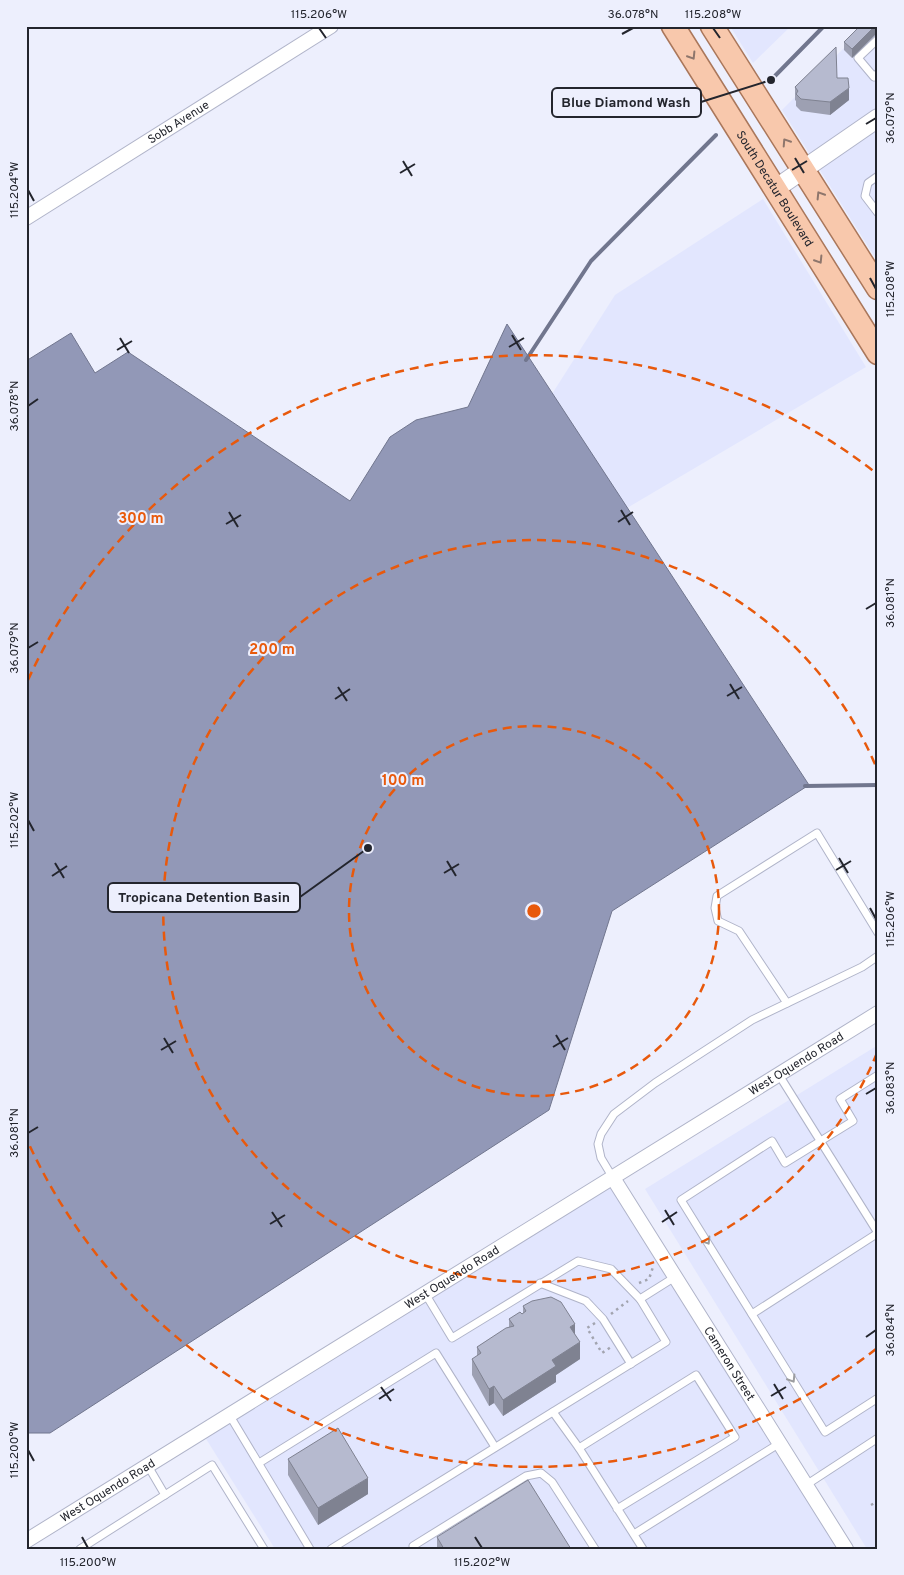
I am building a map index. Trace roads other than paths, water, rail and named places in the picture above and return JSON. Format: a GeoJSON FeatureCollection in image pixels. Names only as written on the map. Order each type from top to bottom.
{"type":"FeatureCollection","features":[{"type":"Feature","properties":{"kind":"main road","name":"South Decatur Boulevard"},"geometry":{"type":"LineString","coordinates":[[673,26],[878,353]]}},
{"type":"Feature","properties":{"kind":"main road"},"geometry":{"type":"LineString","coordinates":[[716,28],[878,288]]}},
{"type":"Feature","properties":{"kind":"street","name":"Sobb Avenue"},"geometry":{"type":"LineString","coordinates":[[26,218],[331,26]]}},
{"type":"Feature","properties":{"kind":"street"},"geometry":{"type":"LineString","coordinates":[[775,189],[878,118]]}},
{"type":"Feature","properties":{"kind":"street","name":"West Oquendo Road"},"geometry":{"type":"LineString","coordinates":[[26,1542],[878,1013]]}},
{"type":"Feature","properties":{"kind":"street","name":"Cameron Street"},"geometry":{"type":"LineString","coordinates":[[613,1178],[846,1549]]}},
{"type":"Feature","properties":{"kind":"lane"},"geometry":{"type":"LineString","coordinates":[[878,39],[858,58],[874,76],[878,73]]}},
{"type":"Feature","properties":{"kind":"lane"},"geometry":{"type":"LineString","coordinates":[[878,176],[868,183],[865,196],[878,213]]}},
{"type":"Feature","properties":{"kind":"lane"},"geometry":{"type":"LineString","coordinates":[[787,1003],[739,931],[718,921],[715,908],[717,896],[817,833],[878,932]]}},
{"type":"Feature","properties":{"kind":"lane"},"geometry":{"type":"LineString","coordinates":[[613,1178],[601,1158],[598,1144],[614,1114],[655,1083],[744,1025],[862,967],[878,956]]}},
{"type":"Feature","properties":{"kind":"lane"},"geometry":{"type":"LineString","coordinates":[[752,1314],[878,1233],[779,1075]]}},
{"type":"Feature","properties":{"kind":"lane"},"geometry":{"type":"LineString","coordinates":[[878,1075],[840,1099],[853,1121],[820,1142],[785,1163],[772,1141],[681,1200],[826,1432],[878,1398]]}},
{"type":"Feature","properties":{"kind":"lane"},"geometry":{"type":"LineString","coordinates":[[331,1549],[666,1342],[640,1299],[610,1269],[578,1261],[452,1338],[426,1295]]}},
{"type":"Feature","properties":{"kind":"lane"},"geometry":{"type":"LineString","coordinates":[[640,1299],[675,1278]]}},
{"type":"Feature","properties":{"kind":"lane"},"geometry":{"type":"LineString","coordinates":[[540,1283],[586,1301],[603,1319],[631,1364]]}},
{"type":"Feature","properties":{"kind":"lane"},"geometry":{"type":"LineString","coordinates":[[259,1463],[436,1353],[495,1447]]}},
{"type":"Feature","properties":{"kind":"lane"},"geometry":{"type":"LineString","coordinates":[[579,1448],[696,1375],[735,1437],[617,1509]]}},
{"type":"Feature","properties":{"kind":"lane"},"geometry":{"type":"LineString","coordinates":[[553,1412],[579,1448],[643,1549]]}},
{"type":"Feature","properties":{"kind":"lane"},"geometry":{"type":"LineString","coordinates":[[230,1416],[310,1549]]}},
{"type":"Feature","properties":{"kind":"lane"},"geometry":{"type":"LineString","coordinates":[[806,1485],[878,1438]]}},
{"type":"Feature","properties":{"kind":"lane"},"geometry":{"type":"LineString","coordinates":[[634,1534],[780,1444]]}},
{"type":"Feature","properties":{"kind":"lane"},"geometry":{"type":"LineString","coordinates":[[80,1549],[212,1465],[264,1549]]}},
{"type":"Feature","properties":{"kind":"lane"},"geometry":{"type":"LineString","coordinates":[[148,1466],[165,1494]]}},
{"type":"Feature","properties":{"kind":"lane"},"geometry":{"type":"LineString","coordinates":[[414,1549],[413,1546],[526,1476],[541,1473],[552,1482],[595,1549]]}},
{"type":"Feature","properties":{"kind":"waterway"},"geometry":{"type":"LineString","coordinates":[[771,80],[824,26]]}},
{"type":"Feature","properties":{"kind":"waterway"},"geometry":{"type":"LineString","coordinates":[[526,360],[591,261],[716,135]]}},
{"type":"Feature","properties":{"kind":"waterway"},"geometry":{"type":"LineString","coordinates":[[805,786],[878,785]]}},
{"type":"Feature","properties":{"kind":"place","name":"Blue Diamond Wash"},"geometry":{"type":"Point","coordinates":[771,80]}},
{"type":"Feature","properties":{"kind":"place","name":"Tropicana Detention Basin"},"geometry":{"type":"Point","coordinates":[368,848]}}]}
